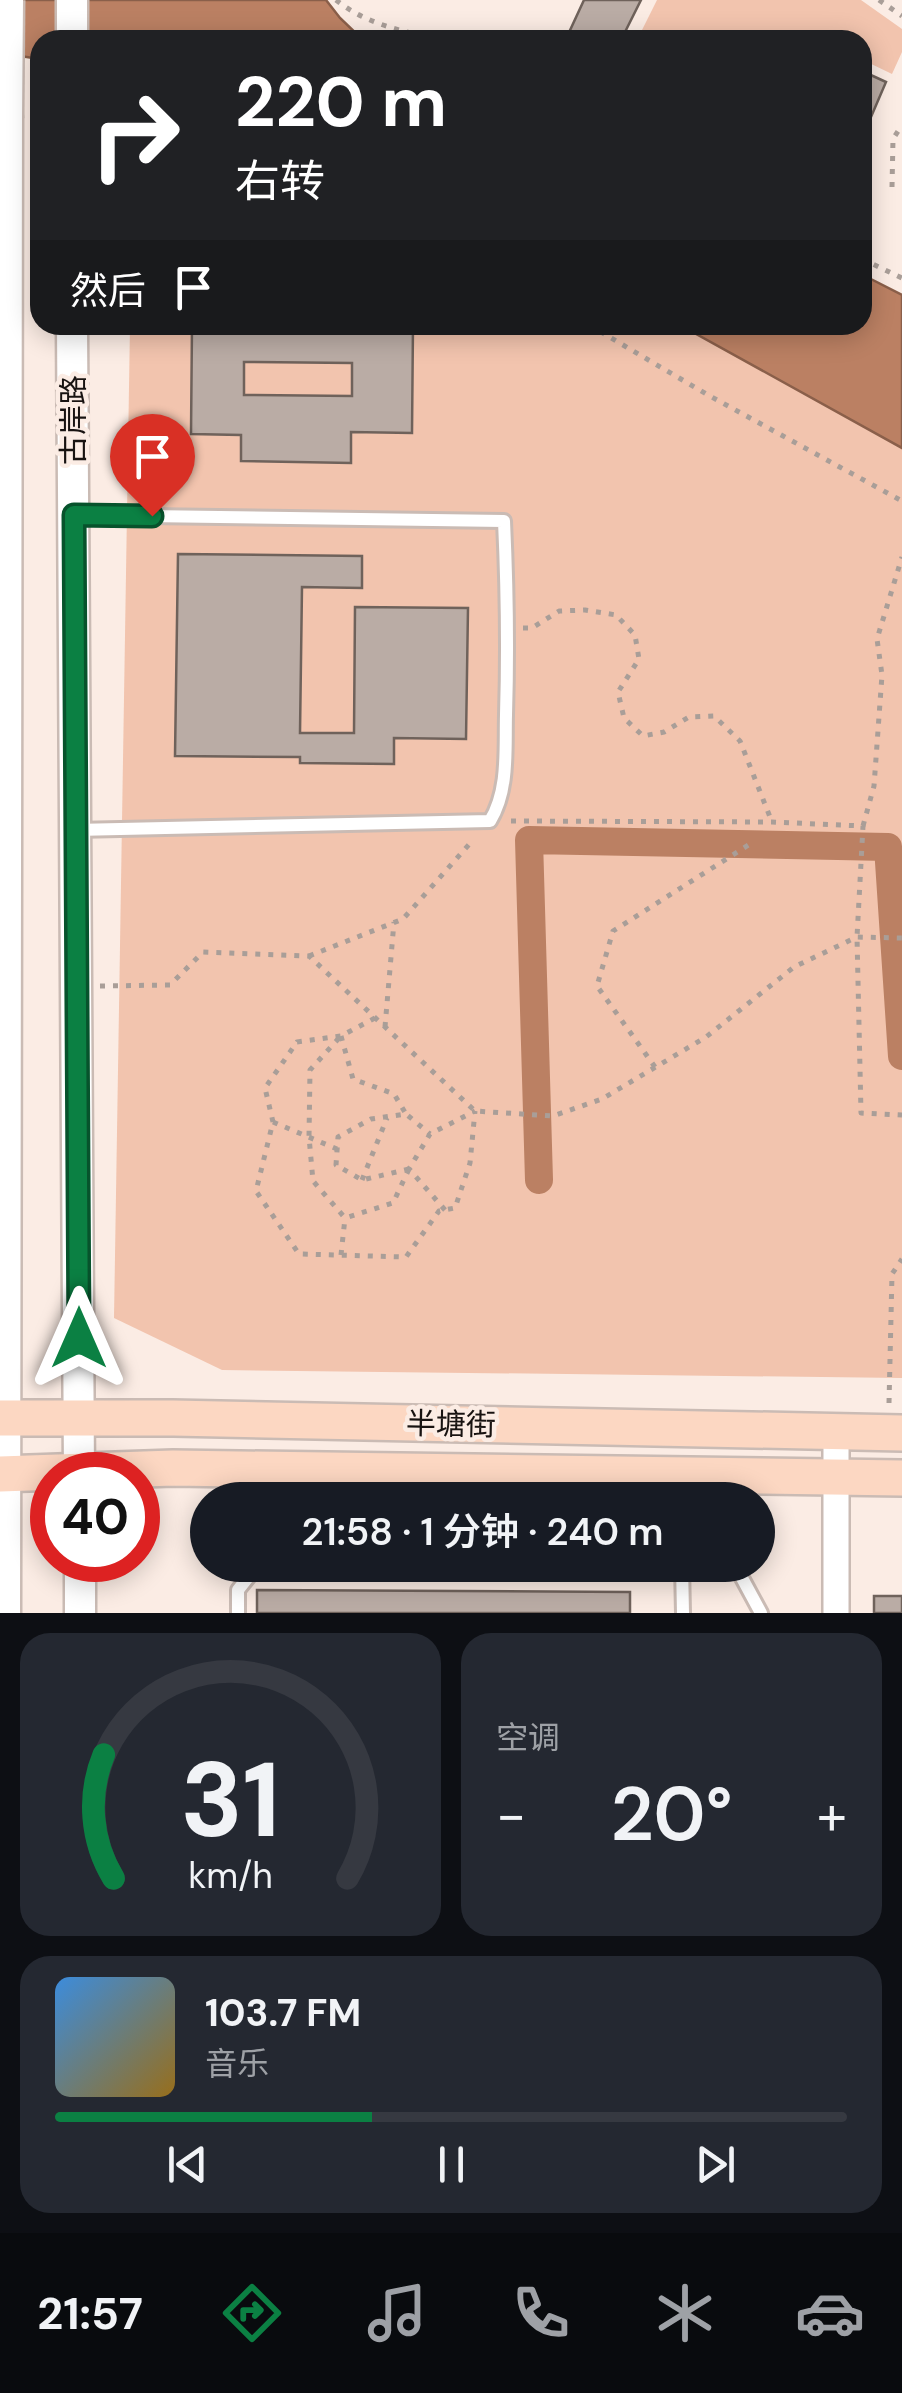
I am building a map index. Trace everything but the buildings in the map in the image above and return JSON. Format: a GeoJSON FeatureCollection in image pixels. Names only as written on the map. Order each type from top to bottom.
{"type":"FeatureCollection","features":[{"type":"Feature","properties":{"kind":"main road","name":"半塘街"},"geometry":{"type":"LineString","coordinates":[[3,1418],[895,1433]]}},
{"type":"Feature","properties":{"kind":"main road","name":"半塘街"},"geometry":{"type":"LineString","coordinates":[[160,1469],[902,1478]]}},
{"type":"Feature","properties":{"kind":"main road","name":"半塘街"},"geometry":{"type":"LineString","coordinates":[[2,1474],[30,1474]]}},
{"type":"Feature","properties":{"kind":"street"},"geometry":{"type":"LineString","coordinates":[[5,1613],[3,199],[8,0]]}},
{"type":"Feature","properties":{"kind":"street"},"geometry":{"type":"LineString","coordinates":[[72,0],[72,30]]}},
{"type":"Feature","properties":{"kind":"street","name":"古岸路"},"geometry":{"type":"LineString","coordinates":[[72,335],[80,1452]]}},
{"type":"Feature","properties":{"kind":"street"},"geometry":{"type":"LineString","coordinates":[[836,1432],[836,1613]]}},
{"type":"Feature","properties":{"kind":"street"},"geometry":{"type":"LineString","coordinates":[[80,1582],[80,1613]]}},
{"type":"Feature","properties":{"kind":"lane"},"geometry":{"type":"LineString","coordinates":[[74,515],[504,521],[508,629],[504,780],[490,821],[75,830]]}},
{"type":"Feature","properties":{"kind":"lane"},"geometry":{"type":"LineString","coordinates":[[238,1613],[238,1590],[244,1582]]}},
{"type":"Feature","properties":{"kind":"lane"},"geometry":{"type":"LineString","coordinates":[[682,1582],[683,1613]]}},
{"type":"Feature","properties":{"kind":"lane"},"geometry":{"type":"LineString","coordinates":[[744,1582],[761,1613]]}},
{"type":"Feature","properties":{"kind":"path"},"geometry":{"type":"LineString","coordinates":[[336,0],[349,10],[399,30]]}},
{"type":"Feature","properties":{"kind":"path"},"geometry":{"type":"LineString","coordinates":[[878,0],[902,16]]}},
{"type":"Feature","properties":{"kind":"path"},"geometry":{"type":"LineString","coordinates":[[892,187],[893,140],[902,125]]}},
{"type":"Feature","properties":{"kind":"path"},"geometry":{"type":"LineString","coordinates":[[872,263],[902,278]]}},
{"type":"Feature","properties":{"kind":"path"},"geometry":{"type":"LineString","coordinates":[[606,335],[902,501]]}},
{"type":"Feature","properties":{"kind":"path"},"geometry":{"type":"LineString","coordinates":[[902,557],[877,639],[882,675],[876,768],[863,826],[857,937],[861,1113],[902,1116]]}},
{"type":"Feature","properties":{"kind":"path"},"geometry":{"type":"LineString","coordinates":[[508,629],[532,628],[558,611],[616,615],[635,635],[640,659],[618,692],[624,718],[643,736],[664,732],[689,716],[714,716],[740,741],[772,822]]}},
{"type":"Feature","properties":{"kind":"path"},"geometry":{"type":"LineString","coordinates":[[76,986],[170,985],[202,952],[309,956],[402,919],[490,821],[863,826]]}},
{"type":"Feature","properties":{"kind":"path"},"geometry":{"type":"LineString","coordinates":[[655,1067],[597,986],[613,931],[750,844]]}},
{"type":"Feature","properties":{"kind":"path"},"geometry":{"type":"LineString","coordinates":[[386,1027],[394,922]]}},
{"type":"Feature","properties":{"kind":"path"},"geometry":{"type":"LineString","coordinates":[[345,1218],[393,1202],[430,1134],[476,1111],[554,1116],[602,1099],[706,1036],[794,967],[857,937],[902,938]]}},
{"type":"Feature","properties":{"kind":"path"},"geometry":{"type":"LineString","coordinates":[[309,956],[476,1111]]}},
{"type":"Feature","properties":{"kind":"path"},"geometry":{"type":"LineString","coordinates":[[341,1255],[345,1218],[312,1181],[308,1137],[310,1070],[341,1036],[375,1018]]}},
{"type":"Feature","properties":{"kind":"path"},"geometry":{"type":"LineString","coordinates":[[341,1036],[297,1042],[265,1088],[273,1122],[256,1191],[299,1254],[406,1257],[439,1210],[455,1208],[470,1163],[476,1111]]}},
{"type":"Feature","properties":{"kind":"path"},"geometry":{"type":"LineString","coordinates":[[341,1036],[353,1079],[394,1094],[406,1114],[430,1134]]}},
{"type":"Feature","properties":{"kind":"path"},"geometry":{"type":"LineString","coordinates":[[406,1114],[371,1119],[338,1137],[336,1165],[362,1180],[410,1169]]}},
{"type":"Feature","properties":{"kind":"path"},"geometry":{"type":"LineString","coordinates":[[362,1180],[388,1116]]}},
{"type":"Feature","properties":{"kind":"path"},"geometry":{"type":"LineString","coordinates":[[273,1122],[338,1149]]}},
{"type":"Feature","properties":{"kind":"path"},"geometry":{"type":"LineString","coordinates":[[410,1169],[445,1210]]}},
{"type":"Feature","properties":{"kind":"path"},"geometry":{"type":"LineString","coordinates":[[895,1433],[892,1274],[902,1259]]}},
{"type":"Feature","properties":{"kind":"shaded area"},"geometry":{"type":"Polygon","coordinates":[[[0,0],[326,0],[353,30],[30,30],[30,58],[0,53],[0,0]]]}},
{"type":"Feature","properties":{"kind":"shaded area"},"geometry":{"type":"Polygon","coordinates":[[[657,0],[861,0],[902,29],[902,52],[892,74],[872,64],[872,30],[642,30],[657,0]]]}},
{"type":"Feature","properties":{"kind":"shaded area"},"geometry":{"type":"Polygon","coordinates":[[[872,280],[902,295],[902,448],[698,335],[872,335],[872,280]]]}},
{"type":"Feature","properties":{"kind":"shaded area"},"geometry":{"type":"Polygon","coordinates":[[[130,335],[699,335],[902,448],[902,1378],[222,1370],[114,1318],[130,335]]]}},
{"type":"Feature","properties":{"kind":"waterway"},"geometry":{"type":"LineString","coordinates":[[539,1180],[529,840],[888,847],[902,1056]]}},
{"type":"Feature","properties":{"kind":"route"},"geometry":{"type":"LineString","coordinates":[[79,1338],[74,515],[152,516]]}}]}
